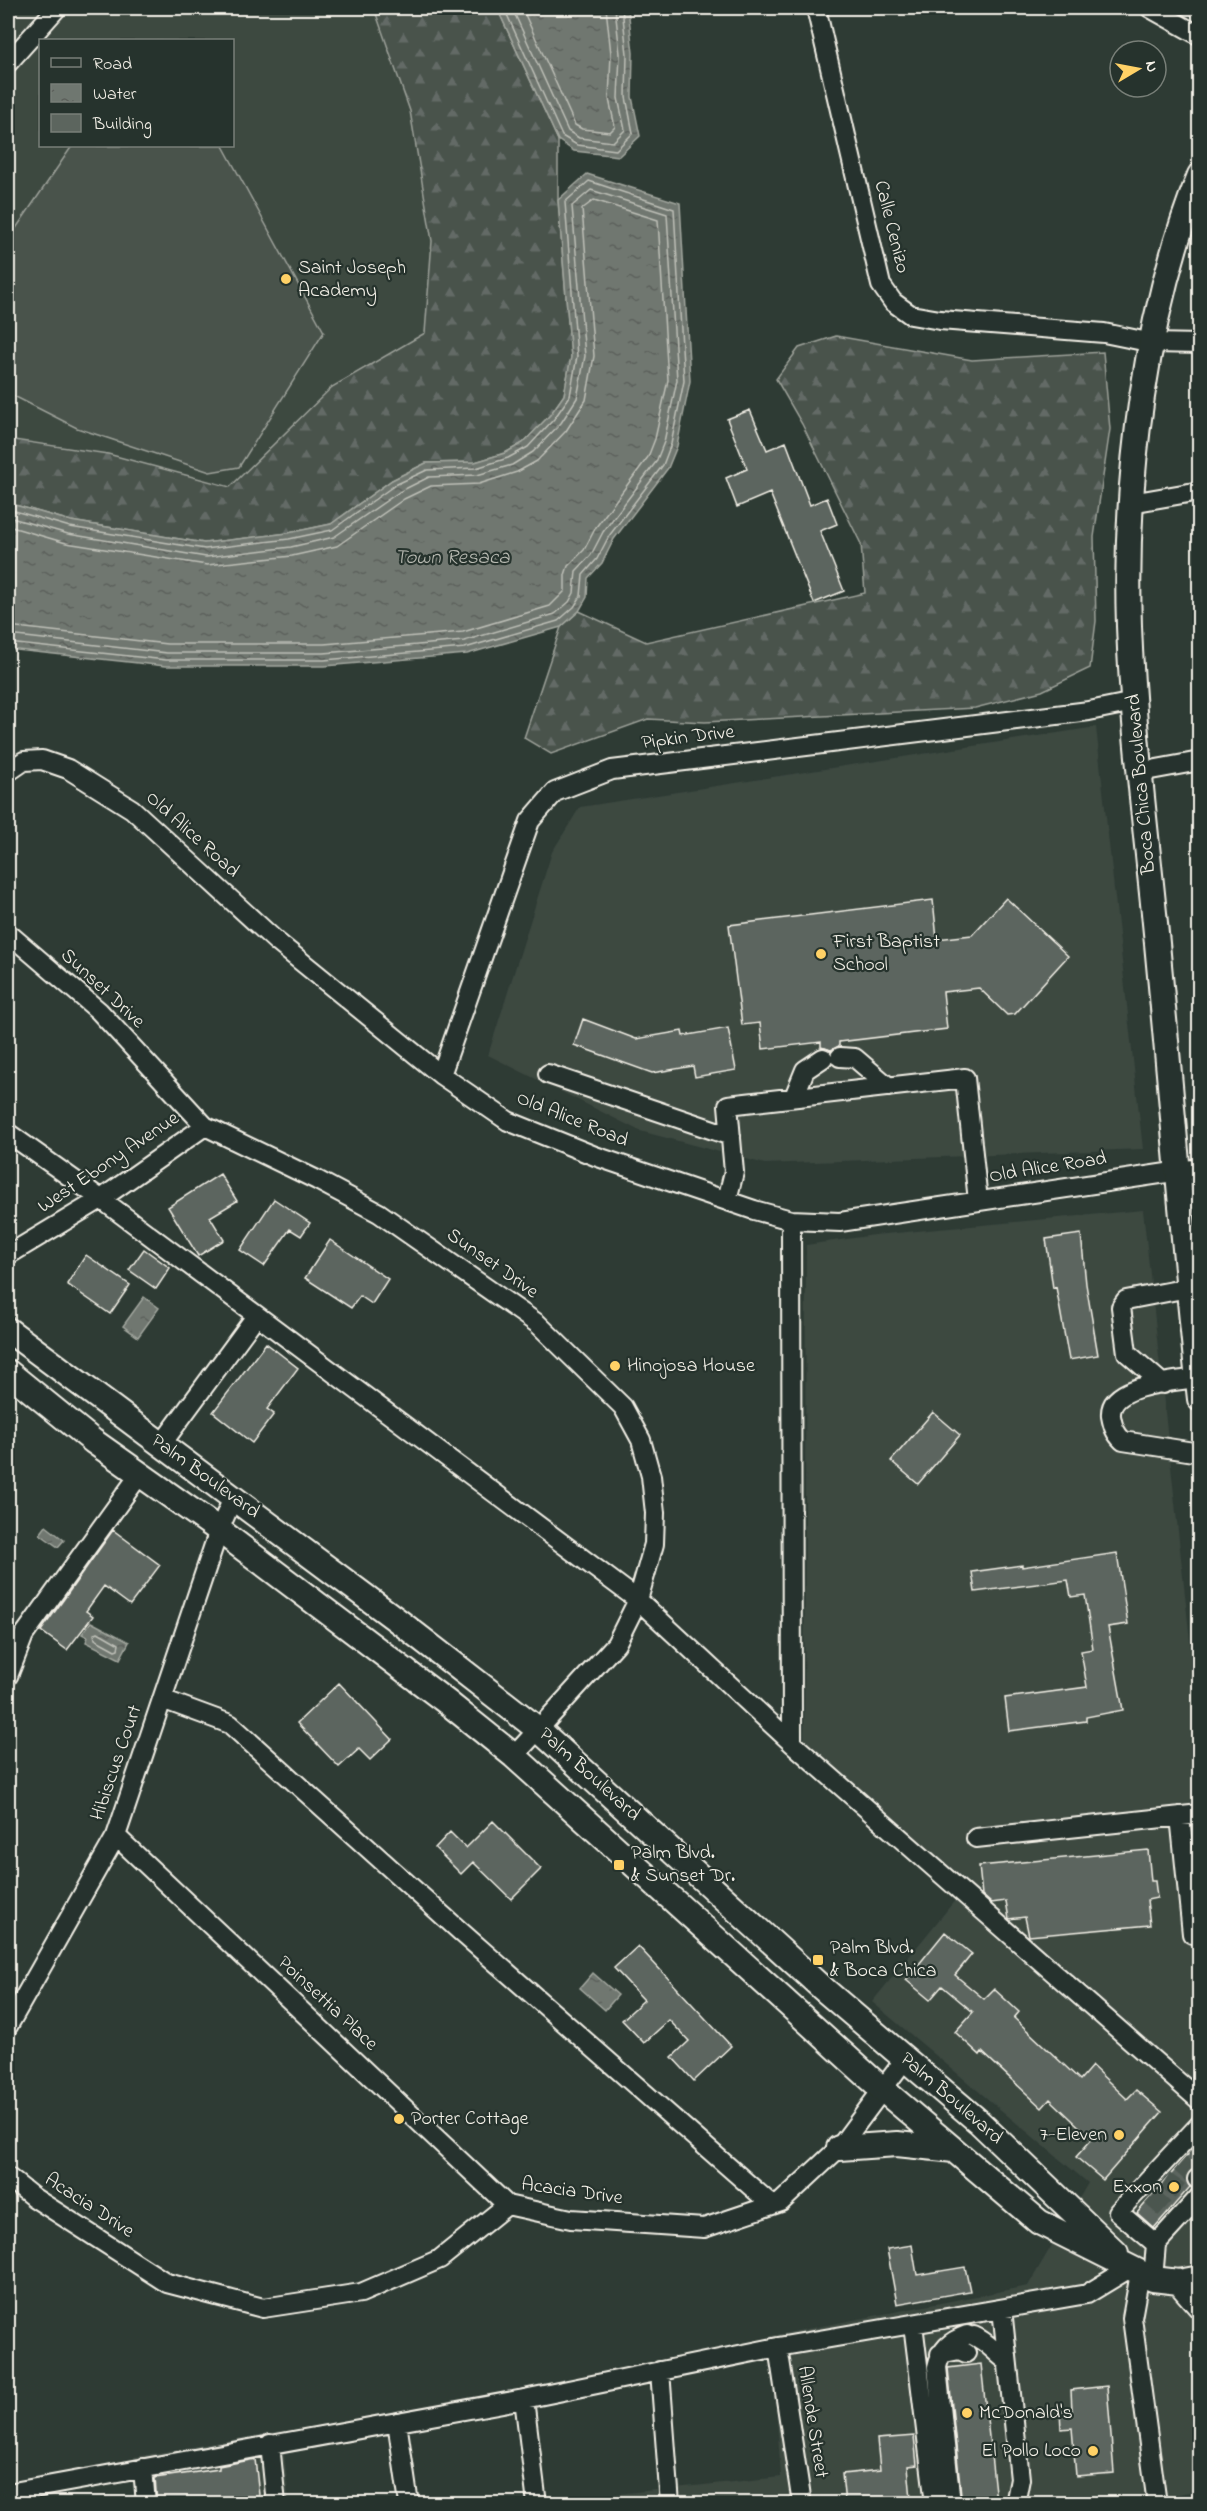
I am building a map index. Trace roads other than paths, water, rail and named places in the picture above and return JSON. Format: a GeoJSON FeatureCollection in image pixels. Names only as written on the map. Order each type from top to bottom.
{"type":"FeatureCollection","features":[{"type":"Feature","properties":{"kind":"main road","name":"Boca Chica Boulevard"},"geometry":{"type":"LineString","coordinates":[[1198,1389],[1188,1288],[1188,1170],[1158,953],[1140,772],[1129,624],[1131,503],[1136,439],[1153,343],[1168,276],[1200,175]]}},
{"type":"Feature","properties":{"kind":"main road","name":"Palm Boulevard"},"geometry":{"type":"LineString","coordinates":[[8,1330],[401,1623],[539,1730],[820,1987],[987,2129],[1141,2273]]}},
{"type":"Feature","properties":{"kind":"main road","name":"Palm Boulevard"},"geometry":{"type":"LineString","coordinates":[[8,1372],[93,1441],[219,1530],[448,1703],[514,1756],[882,2089],[1039,2222],[1141,2273],[1189,2280]]}},
{"type":"Feature","properties":{"kind":"main road"},"geometry":{"type":"LineString","coordinates":[[840,2148],[897,2144],[954,2150]]}},
{"type":"Feature","properties":{"kind":"main road"},"geometry":{"type":"LineString","coordinates":[[1189,2280],[1200,2306]]}},
{"type":"Feature","properties":{"kind":"street"},"geometry":{"type":"LineString","coordinates":[[8,63],[57,8]]}},
{"type":"Feature","properties":{"kind":"street","name":"Calle Cenizo"},"geometry":{"type":"LineString","coordinates":[[816,8],[881,285],[893,302],[911,315],[940,320],[1104,333],[1153,343],[1200,344]]}},
{"type":"Feature","properties":{"kind":"street"},"geometry":{"type":"LineString","coordinates":[[1150,8],[1200,36]]}},
{"type":"Feature","properties":{"kind":"street"},"geometry":{"type":"LineString","coordinates":[[1131,503],[1200,491]]}},
{"type":"Feature","properties":{"kind":"street","name":"Pipkin Drive"},"geometry":{"type":"LineString","coordinates":[[441,1075],[530,821],[555,792],[612,770],[1089,711],[1134,702]]}},
{"type":"Feature","properties":{"kind":"street","name":"Old Alice Road"},"geometry":{"type":"LineString","coordinates":[[8,772],[24,761],[42,760],[68,769],[132,809],[276,941],[441,1075],[508,1120],[595,1156],[790,1220],[840,1221],[1188,1170]]}},
{"type":"Feature","properties":{"kind":"street"},"geometry":{"type":"LineString","coordinates":[[1140,772],[1200,761]]}},
{"type":"Feature","properties":{"kind":"street","name":"Sunset Drive"},"geometry":{"type":"LineString","coordinates":[[8,933],[99,1011],[205,1126],[379,1213],[538,1324],[623,1407],[641,1440],[651,1476],[655,1513],[654,1544],[638,1600],[616,1644],[514,1756]]}},
{"type":"Feature","properties":{"kind":"street"},"geometry":{"type":"LineString","coordinates":[[794,1097],[805,1070],[832,1058],[855,1058],[889,1087]]}},
{"type":"Feature","properties":{"kind":"street"},"geometry":{"type":"LineString","coordinates":[[548,1074],[731,1137]]}},
{"type":"Feature","properties":{"kind":"street"},"geometry":{"type":"LineString","coordinates":[[727,1200],[734,1172],[728,1105],[965,1078],[978,1201]]}},
{"type":"Feature","properties":{"kind":"street","name":"West Ebony Avenue"},"geometry":{"type":"LineString","coordinates":[[8,1255],[101,1199],[205,1126]]}},
{"type":"Feature","properties":{"kind":"street"},"geometry":{"type":"LineString","coordinates":[[8,1133],[101,1199],[638,1600],[792,1743],[1200,2101]]}},
{"type":"Feature","properties":{"kind":"street"},"geometry":{"type":"LineString","coordinates":[[790,1220],[792,1743]]}},
{"type":"Feature","properties":{"kind":"street"},"geometry":{"type":"LineString","coordinates":[[1164,1384],[1127,1353],[1121,1307],[1126,1300],[1188,1288]]}},
{"type":"Feature","properties":{"kind":"street"},"geometry":{"type":"LineString","coordinates":[[161,1445],[256,1316]]}},
{"type":"Feature","properties":{"kind":"street"},"geometry":{"type":"LineString","coordinates":[[1198,1389],[1164,1384],[1128,1391],[1115,1400],[1111,1411],[1115,1433],[1123,1441],[1200,1453]]}},
{"type":"Feature","properties":{"kind":"street"},"geometry":{"type":"LineString","coordinates":[[8,1676],[24,1635],[140,1474]]}},
{"type":"Feature","properties":{"kind":"street","name":"Hibiscus Court"},"geometry":{"type":"LineString","coordinates":[[8,2026],[116,1836],[219,1530],[233,1498]]}},
{"type":"Feature","properties":{"kind":"street"},"geometry":{"type":"LineString","coordinates":[[162,1700],[230,1724],[460,1931],[772,2205]]}},
{"type":"Feature","properties":{"kind":"street"},"geometry":{"type":"LineString","coordinates":[[976,1838],[1200,1814]]}},
{"type":"Feature","properties":{"kind":"street"},"geometry":{"type":"LineString","coordinates":[[1180,1816],[1192,1934]]}},
{"type":"Feature","properties":{"kind":"street","name":"Poinsettia Place"},"geometry":{"type":"LineString","coordinates":[[116,1836],[507,2205]]}},
{"type":"Feature","properties":{"kind":"street","name":"Acacia Drive"},"geometry":{"type":"LineString","coordinates":[[8,2177],[33,2197],[167,2283],[263,2308],[362,2293],[440,2259],[507,2205],[571,2219],[704,2228],[781,2202],[840,2148],[905,2059]]}},
{"type":"Feature","properties":{"kind":"street"},"geometry":{"type":"LineString","coordinates":[[1156,2244],[1118,2212],[1146,2192],[1190,2143],[1200,2124]]}},
{"type":"Feature","properties":{"kind":"street"},"geometry":{"type":"LineString","coordinates":[[1157,2504],[1132,2319],[1141,2273],[1173,2216],[1195,2190]]}},
{"type":"Feature","properties":{"kind":"street"},"geometry":{"type":"LineString","coordinates":[[13,2496],[143,2468],[524,2399],[778,2347],[1087,2294],[1141,2273]]}},
{"type":"Feature","properties":{"kind":"street"},"geometry":{"type":"LineString","coordinates":[[1002,2309],[1001,2356],[1020,2479],[1015,2504]]}},
{"type":"Feature","properties":{"kind":"street"},"geometry":{"type":"LineString","coordinates":[[913,2324],[935,2504]]}},
{"type":"Feature","properties":{"kind":"street"},"geometry":{"type":"LineString","coordinates":[[951,2504],[937,2367],[940,2354],[959,2350],[970,2344],[983,2358],[1001,2356]]}},
{"type":"Feature","properties":{"kind":"street","name":"Allende Street"},"geometry":{"type":"LineString","coordinates":[[778,2347],[802,2504]]}},
{"type":"Feature","properties":{"kind":"street"},"geometry":{"type":"LineString","coordinates":[[660,2371],[670,2504]]}},
{"type":"Feature","properties":{"kind":"street"},"geometry":{"type":"LineString","coordinates":[[524,2399],[537,2504]]}},
{"type":"Feature","properties":{"kind":"street"},"geometry":{"type":"LineString","coordinates":[[397,2422],[409,2504]]}},
{"type":"Feature","properties":{"kind":"street"},"geometry":{"type":"LineString","coordinates":[[270,2444],[276,2504]]}},
{"type":"Feature","properties":{"kind":"street"},"geometry":{"type":"LineString","coordinates":[[143,2468],[146,2504]]}},
{"type":"Feature","properties":{"kind":"water"},"geometry":{"type":"Polygon","coordinates":[[[497,8],[628,8],[633,53],[632,97],[640,136],[619,156],[574,151],[558,140],[497,8]]]}},
{"type":"Feature","properties":{"kind":"water","name":"Town Resaca"},"geometry":{"type":"Polygon","coordinates":[[[587,174],[680,203],[690,381],[677,446],[668,468],[614,539],[602,563],[588,578],[587,597],[579,611],[561,627],[467,654],[324,666],[166,666],[8,649],[8,503],[71,521],[204,543],[288,533],[331,524],[392,480],[426,463],[475,462],[505,453],[523,443],[550,415],[564,395],[571,357],[558,200],[587,174]]]}},
{"type":"Feature","properties":{"kind":"water"},"geometry":{"type":"Polygon","coordinates":[[[144,1297],[159,1308],[138,1337],[123,1326],[144,1297]]]}},
{"type":"Feature","properties":{"kind":"water"},"geometry":{"type":"Polygon","coordinates":[[[46,1526],[64,1540],[58,1547],[40,1534],[46,1526]]]}},
{"type":"Feature","properties":{"kind":"water"},"geometry":{"type":"Polygon","coordinates":[[[91,1622],[129,1642],[120,1659],[86,1642],[88,1637],[82,1634],[91,1622]]]}},
{"type":"Feature","properties":{"kind":"water"},"geometry":{"type":"Polygon","coordinates":[[[593,1973],[618,1995],[605,2010],[580,1988],[593,1973]]]}},
{"type":"Feature","properties":{"kind":"tunnel"},"geometry":{"type":"LineString","coordinates":[[1194,2147],[1200,2152]]}},
{"type":"Feature","properties":{"kind":"tunnel"},"geometry":{"type":"LineString","coordinates":[[1180,2164],[1197,2179]]}},
{"type":"Feature","properties":{"kind":"tunnel"},"geometry":{"type":"LineString","coordinates":[[1165,2181],[1184,2194]]}},
{"type":"Feature","properties":{"kind":"tunnel"},"geometry":{"type":"LineString","coordinates":[[1151,2197],[1168,2212]]}},
{"type":"Feature","properties":{"kind":"place","name":"Saint Joseph Academy"},"geometry":{"type":"Point","coordinates":[286,279]}},
{"type":"Feature","properties":{"kind":"place","name":"First Baptist School"},"geometry":{"type":"Point","coordinates":[821,954]}},
{"type":"Feature","properties":{"kind":"place","name":"Hinojosa House"},"geometry":{"type":"Point","coordinates":[615,1366]}},
{"type":"Feature","properties":{"kind":"place","name":"Palm Blvd. & Sunset Dr."},"geometry":{"type":"Point","coordinates":[619,1865]}},
{"type":"Feature","properties":{"kind":"place","name":"Palm Blvd. & Boca Chica"},"geometry":{"type":"Point","coordinates":[818,1960]}},
{"type":"Feature","properties":{"kind":"place","name":"Porter Cottage"},"geometry":{"type":"Point","coordinates":[399,2119]}},
{"type":"Feature","properties":{"kind":"place","name":"7-Eleven"},"geometry":{"type":"Point","coordinates":[1119,2135]}},
{"type":"Feature","properties":{"kind":"place","name":"Exxon"},"geometry":{"type":"Point","coordinates":[1174,2187]}},
{"type":"Feature","properties":{"kind":"place","name":"McDonald's"},"geometry":{"type":"Point","coordinates":[967,2413]}},
{"type":"Feature","properties":{"kind":"place","name":"El Pollo Loco"},"geometry":{"type":"Point","coordinates":[1093,2451]}}]}
